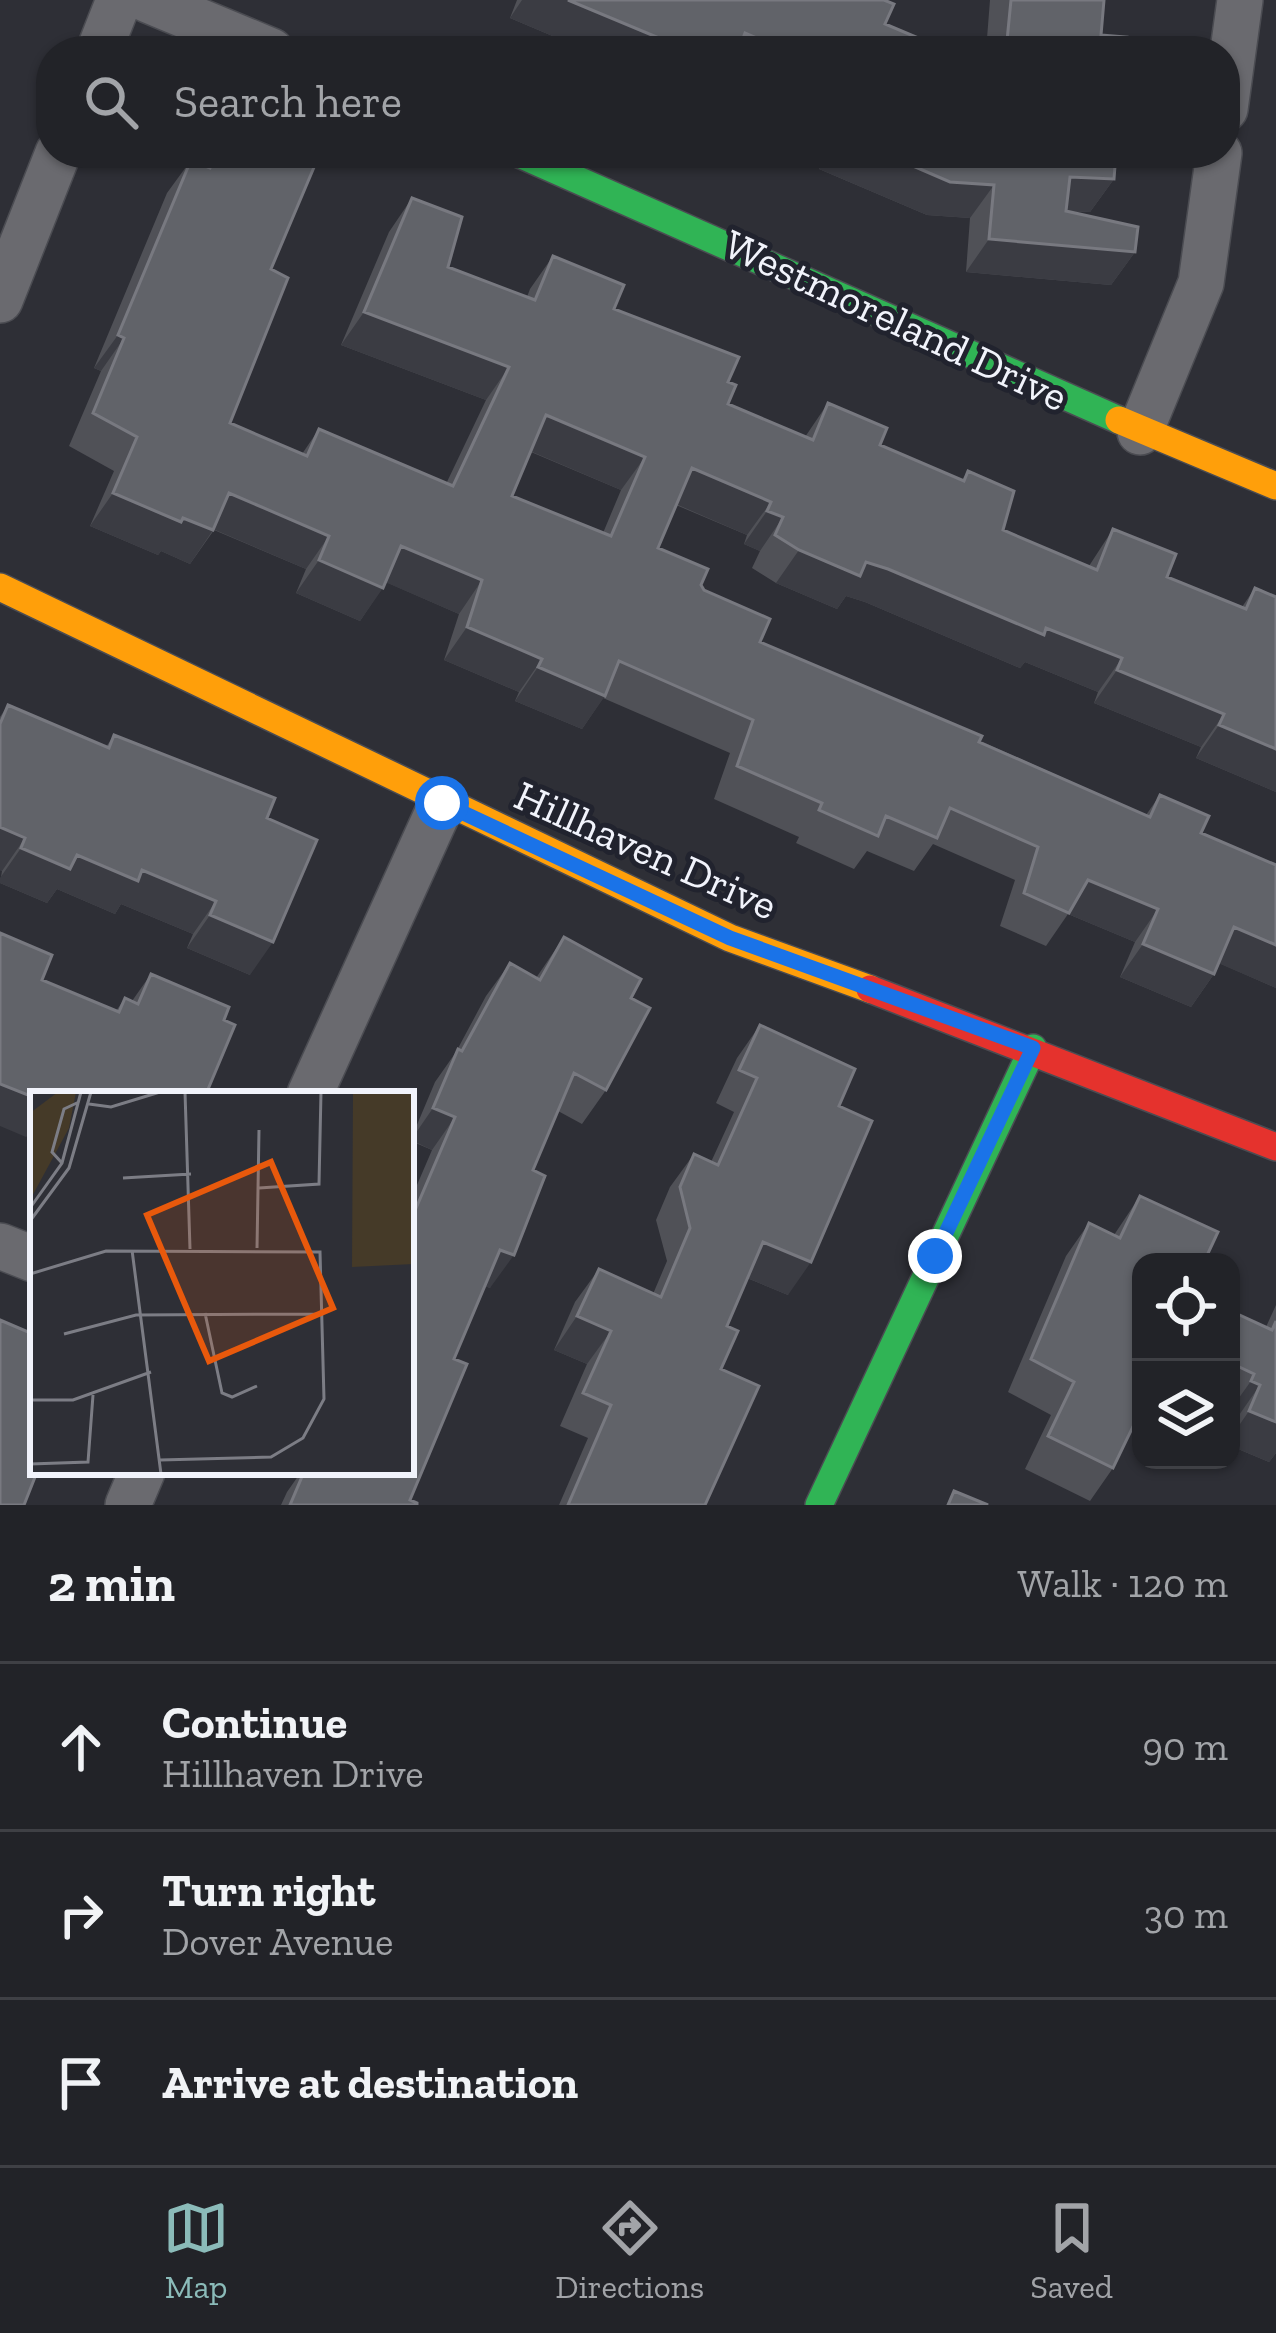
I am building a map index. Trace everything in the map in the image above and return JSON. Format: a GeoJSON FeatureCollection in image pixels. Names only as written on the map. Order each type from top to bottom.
{"type":"FeatureCollection","features":[{"type":"Feature","properties":{"kind":"street"},"geometry":{"type":"LineString","coordinates":[[105,36],[119,0]]}},
{"type":"Feature","properties":{"kind":"street"},"geometry":{"type":"LineString","coordinates":[[148,0],[235,36]]}},
{"type":"Feature","properties":{"kind":"street"},"geometry":{"type":"LineString","coordinates":[[1235,36],[1240,0]]}},
{"type":"Feature","properties":{"kind":"street"},"geometry":{"type":"LineString","coordinates":[[0,299],[52,168]]}},
{"type":"Feature","properties":{"kind":"street","name":"Westmoreland Drive"},"geometry":{"type":"LineString","coordinates":[[553,168],[687,224],[1141,432],[1276,486]]}},
{"type":"Feature","properties":{"kind":"street"},"geometry":{"type":"LineString","coordinates":[[1141,432],[1202,283],[1217,168]]}},
{"type":"Feature","properties":{"kind":"street","name":"Hillhaven Drive"},"geometry":{"type":"LineString","coordinates":[[0,586],[730,938],[1033,1048],[1276,1147]]}},
{"type":"Feature","properties":{"kind":"street"},"geometry":{"type":"LineString","coordinates":[[311,1091],[442,803]]}},
{"type":"Feature","properties":{"kind":"street"},"geometry":{"type":"LineString","coordinates":[[819,1505],[1033,1048]]}},
{"type":"Feature","properties":{"kind":"street"},"geometry":{"type":"LineString","coordinates":[[0,1246],[30,1258]]}},
{"type":"Feature","properties":{"kind":"street"},"geometry":{"type":"LineString","coordinates":[[128,1505],[141,1475]]}},
{"type":"Feature","properties":{"kind":"building"},"geometry":{"type":"Polygon","coordinates":[[[568,0],[884,0],[894,4],[885,24],[913,36],[745,33],[654,36],[568,0]]]}},
{"type":"Feature","properties":{"kind":"building"},"geometry":{"type":"Polygon","coordinates":[[[1011,0],[1104,0],[1101,35],[1114,36],[1007,36],[1011,0]]]}},
{"type":"Feature","properties":{"kind":"building"},"geometry":{"type":"Polygon","coordinates":[[[188,168],[314,168],[271,269],[288,278],[230,423],[307,456],[319,429],[453,486],[509,367],[364,312],[412,198],[462,217],[448,267],[535,300],[553,256],[624,285],[614,309],[739,357],[728,382],[736,385],[728,404],[813,440],[828,403],[887,428],[880,445],[964,481],[968,471],[1014,491],[1003,530],[1097,570],[1113,529],[1176,554],[1167,577],[1246,609],[1255,588],[1276,597],[1276,749],[1219,725],[1224,714],[1117,670],[1122,658],[1046,628],[1044,635],[888,569],[866,562],[860,576],[799,550],[775,535],[783,517],[767,511],[771,502],[692,468],[658,548],[708,569],[701,585],[704,590],[770,619],[760,642],[982,736],[979,742],[1150,817],[1160,795],[1209,816],[1201,833],[1276,865],[1276,945],[1234,927],[1214,974],[1143,944],[1158,909],[1088,880],[1069,913],[1024,893],[1038,847],[950,808],[937,838],[886,816],[878,836],[819,810],[822,803],[737,766],[753,720],[619,661],[605,696],[538,667],[542,659],[467,627],[482,580],[401,546],[383,588],[319,560],[329,536],[229,493],[213,530],[183,518],[181,522],[113,493],[137,437],[93,413],[124,338],[118,335],[188,168]],[[546,415],[512,496],[611,536],[645,457],[546,415]]]}},
{"type":"Feature","properties":{"kind":"building"},"geometry":{"type":"Polygon","coordinates":[[[918,168],[1115,168],[1114,179],[1070,177],[1066,211],[1138,227],[1135,252],[989,239],[994,185],[950,182],[918,168]]]}},
{"type":"Feature","properties":{"kind":"building"},"geometry":{"type":"Polygon","coordinates":[[[8,705],[109,748],[114,735],[275,798],[267,818],[317,840],[273,942],[210,915],[216,901],[142,870],[138,881],[77,855],[70,869],[21,848],[25,838],[0,827],[0,724],[8,705]]]}},
{"type":"Feature","properties":{"kind":"building"},"geometry":{"type":"Polygon","coordinates":[[[0,933],[52,955],[42,980],[119,1012],[125,998],[138,1004],[151,974],[229,1007],[224,1020],[235,1025],[207,1091],[30,1091],[30,1096],[0,1084],[0,933]]]}},
{"type":"Feature","properties":{"kind":"building"},"geometry":{"type":"Polygon","coordinates":[[[564,937],[641,979],[631,998],[650,1008],[606,1090],[574,1073],[533,1170],[545,1176],[514,1255],[500,1250],[454,1359],[467,1364],[410,1500],[417,1505],[290,1505],[303,1475],[414,1475],[414,1213],[455,1117],[433,1108],[458,1049],[462,1051],[510,963],[540,980],[564,937]]]}},
{"type":"Feature","properties":{"kind":"building"},"geometry":{"type":"Polygon","coordinates":[[[760,1025],[855,1069],[839,1106],[872,1121],[811,1262],[763,1242],[727,1326],[738,1331],[721,1369],[759,1386],[705,1505],[568,1505],[611,1405],[583,1393],[611,1331],[577,1316],[599,1269],[661,1297],[690,1228],[680,1187],[694,1154],[718,1165],[757,1078],[739,1070],[760,1025]]]}},
{"type":"Feature","properties":{"kind":"building"},"geometry":{"type":"Polygon","coordinates":[[[1140,1196],[1218,1232],[1208,1253],[1132,1253],[1132,1429],[1113,1468],[1048,1436],[1074,1382],[1031,1359],[1089,1223],[1120,1238],[1140,1196]]]}},
{"type":"Feature","properties":{"kind":"building"},"geometry":{"type":"Polygon","coordinates":[[[1240,1315],[1272,1330],[1276,1321],[1276,1422],[1249,1411],[1260,1385],[1251,1381],[1254,1374],[1240,1367],[1240,1315]]]}},
{"type":"Feature","properties":{"kind":"building"},"geometry":{"type":"Polygon","coordinates":[[[0,1320],[30,1333],[30,1475],[36,1475],[24,1505],[0,1505],[0,1320]]]}},
{"type":"Feature","properties":{"kind":"building"},"geometry":{"type":"Polygon","coordinates":[[[954,1491],[988,1505],[948,1505],[954,1491]]]}},
{"type":"Feature","properties":{"kind":"traffic: fast"},"geometry":{"type":"LineString","coordinates":[[551,168],[1119,420]]}},
{"type":"Feature","properties":{"kind":"traffic: fast"},"geometry":{"type":"LineString","coordinates":[[819,1505],[1033,1048]]}},
{"type":"Feature","properties":{"kind":"traffic: slow"},"geometry":{"type":"LineString","coordinates":[[1119,420],[1276,486]]}},
{"type":"Feature","properties":{"kind":"traffic: slow"},"geometry":{"type":"LineString","coordinates":[[0,587],[730,938],[870,989]]}},
{"type":"Feature","properties":{"kind":"traffic: jam"},"geometry":{"type":"LineString","coordinates":[[870,989],[1276,1147]]}},
{"type":"Feature","properties":{"kind":"route"},"geometry":{"type":"LineString","coordinates":[[442,803],[730,938],[1033,1048],[935,1256]]}}]}
